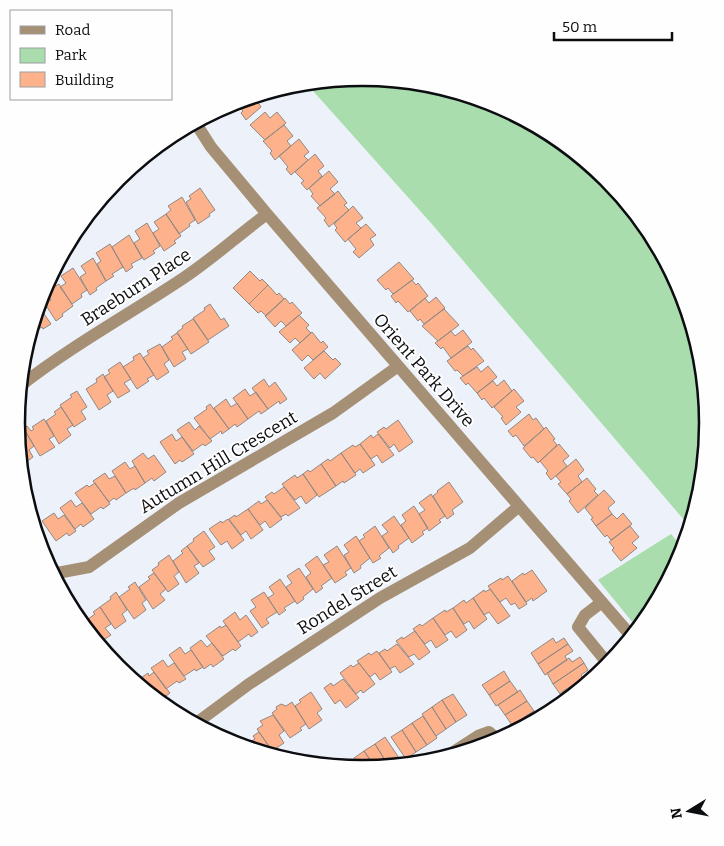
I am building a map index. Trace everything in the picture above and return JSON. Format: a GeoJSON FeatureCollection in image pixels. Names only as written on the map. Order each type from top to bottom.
{"type":"FeatureCollection","features":[{"type":"Feature","properties":{"kind":"street","name":"Orient Park Drive"},"geometry":{"type":"LineString","coordinates":[[199,128],[211,147],[397,367],[627,631]]}},
{"type":"Feature","properties":{"kind":"street","name":"Braeburn Place"},"geometry":{"type":"LineString","coordinates":[[28,380],[51,362],[212,260],[244,231],[267,214]]}},
{"type":"Feature","properties":{"kind":"street","name":"Autumn Hill Crescent"},"geometry":{"type":"LineString","coordinates":[[60,573],[89,568],[179,503],[333,413],[397,367]]}},
{"type":"Feature","properties":{"kind":"street","name":"Rondel Street"},"geometry":{"type":"LineString","coordinates":[[201,719],[249,684],[380,598],[470,548],[518,507]]}},
{"type":"Feature","properties":{"kind":"street"},"geometry":{"type":"LineString","coordinates":[[602,602],[585,615],[578,627],[603,658]]}},
{"type":"Feature","properties":{"kind":"street"},"geometry":{"type":"LineString","coordinates":[[467,743],[478,736],[490,732],[492,734]]}},
{"type":"Feature","properties":{"kind":"green space"},"geometry":{"type":"Polygon","coordinates":[[[362,86],[384,87],[428,92],[470,104],[511,121],[549,143],[584,170],[615,201],[642,236],[664,274],[681,315],[693,357],[698,401],[698,445],[693,489],[684,521],[431,223],[312,90],[362,86]]]}},
{"type":"Feature","properties":{"kind":"green space"},"geometry":{"type":"Polygon","coordinates":[[[671,534],[677,542],[654,592],[633,623],[598,580],[671,534]]]}},
{"type":"Feature","properties":{"kind":"building"},"geometry":{"type":"Polygon","coordinates":[[[258,103],[261,107],[246,120],[241,113],[243,111],[241,109],[258,103]]]}},
{"type":"Feature","properties":{"kind":"building"},"geometry":{"type":"Polygon","coordinates":[[[265,112],[270,118],[277,112],[286,123],[265,140],[250,125],[265,112]]]}},
{"type":"Feature","properties":{"kind":"building"},"geometry":{"type":"Polygon","coordinates":[[[284,125],[293,136],[287,141],[291,146],[275,160],[270,153],[272,151],[263,141],[284,125]]]}},
{"type":"Feature","properties":{"kind":"building"},"geometry":{"type":"Polygon","coordinates":[[[299,139],[309,152],[304,156],[308,160],[291,175],[286,169],[288,167],[279,156],[299,139]]]}},
{"type":"Feature","properties":{"kind":"building"},"geometry":{"type":"Polygon","coordinates":[[[315,154],[324,166],[318,171],[322,176],[307,190],[301,183],[304,181],[295,172],[315,154]]]}},
{"type":"Feature","properties":{"kind":"building"},"geometry":{"type":"Polygon","coordinates":[[[329,171],[338,182],[330,189],[335,194],[320,206],[311,196],[313,194],[309,188],[329,171]]]}},
{"type":"Feature","properties":{"kind":"building"},"geometry":{"type":"Polygon","coordinates":[[[200,188],[215,210],[198,224],[186,202],[191,199],[189,196],[200,188]]]}},
{"type":"Feature","properties":{"kind":"building"},"geometry":{"type":"Polygon","coordinates":[[[338,191],[347,203],[344,205],[349,210],[329,227],[324,220],[326,218],[317,208],[338,191]]]}},
{"type":"Feature","properties":{"kind":"building"},"geometry":{"type":"Polygon","coordinates":[[[182,197],[195,220],[179,234],[166,214],[171,210],[168,206],[182,197]]]}},
{"type":"Feature","properties":{"kind":"building"},"geometry":{"type":"Polygon","coordinates":[[[353,206],[363,218],[356,223],[361,228],[345,242],[335,230],[337,228],[334,224],[353,206]]]}},
{"type":"Feature","properties":{"kind":"building"},"geometry":{"type":"Polygon","coordinates":[[[166,214],[181,236],[174,241],[176,243],[164,251],[153,233],[159,229],[154,222],[166,214]]]}},
{"type":"Feature","properties":{"kind":"building"},"geometry":{"type":"Polygon","coordinates":[[[147,223],[160,246],[153,251],[155,253],[144,260],[134,243],[140,239],[135,231],[147,223]]]}},
{"type":"Feature","properties":{"kind":"building"},"geometry":{"type":"Polygon","coordinates":[[[366,224],[376,235],[370,239],[374,245],[359,258],[353,252],[356,249],[348,239],[366,224]]]}},
{"type":"Feature","properties":{"kind":"building"},"geometry":{"type":"Polygon","coordinates":[[[129,235],[142,258],[131,264],[133,267],[126,272],[112,247],[129,235]]]}},
{"type":"Feature","properties":{"kind":"building"},"geometry":{"type":"Polygon","coordinates":[[[110,244],[123,267],[112,274],[114,276],[106,281],[97,264],[101,261],[96,253],[110,244]]]}},
{"type":"Feature","properties":{"kind":"building"},"geometry":{"type":"Polygon","coordinates":[[[93,258],[106,281],[90,295],[80,277],[86,273],[81,266],[93,258]]]}},
{"type":"Feature","properties":{"kind":"building"},"geometry":{"type":"Polygon","coordinates":[[[399,262],[414,279],[393,294],[388,288],[386,290],[377,280],[399,262]]]}},
{"type":"Feature","properties":{"kind":"building"},"geometry":{"type":"Polygon","coordinates":[[[73,268],[87,290],[81,294],[82,297],[72,304],[60,287],[66,283],[61,276],[73,268]]]}},
{"type":"Feature","properties":{"kind":"building"},"geometry":{"type":"Polygon","coordinates":[[[250,271],[260,281],[262,279],[268,285],[249,304],[233,288],[250,271]]]}},
{"type":"Feature","properties":{"kind":"building"},"geometry":{"type":"Polygon","coordinates":[[[412,280],[416,285],[418,283],[428,296],[408,312],[398,301],[396,303],[391,296],[412,280]]]}},
{"type":"Feature","properties":{"kind":"building"},"geometry":{"type":"Polygon","coordinates":[[[59,284],[73,306],[56,321],[46,306],[51,300],[50,298],[54,287],[59,284]]]}},
{"type":"Feature","properties":{"kind":"building"},"geometry":{"type":"Polygon","coordinates":[[[268,285],[277,295],[279,293],[284,299],[266,316],[261,311],[258,313],[249,304],[268,285]]]}},
{"type":"Feature","properties":{"kind":"building"},"geometry":{"type":"Polygon","coordinates":[[[436,297],[445,308],[424,324],[420,319],[418,321],[410,311],[425,298],[429,303],[436,297]]]}},
{"type":"Feature","properties":{"kind":"building"},"geometry":{"type":"Polygon","coordinates":[[[285,298],[290,304],[292,302],[302,313],[286,326],[281,321],[275,327],[265,316],[285,298]]]}},
{"type":"Feature","properties":{"kind":"building"},"geometry":{"type":"Polygon","coordinates":[[[210,304],[221,320],[224,318],[229,326],[208,340],[193,318],[210,304]]]}},
{"type":"Feature","properties":{"kind":"building"},"geometry":{"type":"Polygon","coordinates":[[[444,309],[459,325],[438,341],[422,326],[444,309]]]}},
{"type":"Feature","properties":{"kind":"building"},"geometry":{"type":"Polygon","coordinates":[[[44,313],[51,324],[43,329],[42,327],[38,329],[44,313]]]}},
{"type":"Feature","properties":{"kind":"building"},"geometry":{"type":"Polygon","coordinates":[[[299,315],[309,325],[306,328],[311,333],[300,343],[295,338],[290,343],[279,332],[299,315]]]}},
{"type":"Feature","properties":{"kind":"building"},"geometry":{"type":"Polygon","coordinates":[[[193,319],[209,342],[191,354],[177,332],[183,328],[182,326],[193,319]]]}},
{"type":"Feature","properties":{"kind":"building"},"geometry":{"type":"Polygon","coordinates":[[[463,330],[472,342],[451,358],[443,347],[441,349],[435,343],[451,331],[455,336],[463,330]]]}},
{"type":"Feature","properties":{"kind":"building"},"geometry":{"type":"Polygon","coordinates":[[[312,332],[321,343],[323,341],[328,347],[313,360],[308,355],[302,361],[292,350],[312,332]]]}},
{"type":"Feature","properties":{"kind":"building"},"geometry":{"type":"Polygon","coordinates":[[[177,333],[188,349],[182,352],[186,359],[174,367],[162,347],[173,339],[171,337],[177,333]]]}},
{"type":"Feature","properties":{"kind":"building"},"geometry":{"type":"Polygon","coordinates":[[[160,344],[169,360],[164,364],[169,372],[157,380],[143,358],[149,354],[147,351],[160,344]]]}},
{"type":"Feature","properties":{"kind":"building"},"geometry":{"type":"Polygon","coordinates":[[[468,346],[471,350],[473,348],[484,361],[463,376],[457,370],[455,371],[447,361],[468,346]]]}},
{"type":"Feature","properties":{"kind":"building"},"geometry":{"type":"Polygon","coordinates":[[[324,351],[333,360],[335,358],[341,364],[325,379],[320,373],[314,379],[304,368],[324,351]]]}},
{"type":"Feature","properties":{"kind":"building"},"geometry":{"type":"Polygon","coordinates":[[[140,353],[154,375],[137,389],[123,367],[134,360],[133,357],[140,353]]]}},
{"type":"Feature","properties":{"kind":"building"},"geometry":{"type":"Polygon","coordinates":[[[120,362],[131,379],[124,383],[130,391],[118,398],[104,377],[110,373],[108,370],[120,362]]]}},
{"type":"Feature","properties":{"kind":"building"},"geometry":{"type":"Polygon","coordinates":[[[488,366],[497,377],[477,393],[468,383],[466,385],[460,378],[477,367],[481,372],[488,366]]]}},
{"type":"Feature","properties":{"kind":"building"},"geometry":{"type":"Polygon","coordinates":[[[103,374],[113,391],[107,395],[111,402],[99,410],[86,389],[97,382],[96,379],[103,374]]]}},
{"type":"Feature","properties":{"kind":"building"},"geometry":{"type":"Polygon","coordinates":[[[264,379],[269,387],[275,382],[287,399],[280,404],[279,401],[268,409],[252,388],[264,379]]]}},
{"type":"Feature","properties":{"kind":"building"},"geometry":{"type":"Polygon","coordinates":[[[504,380],[512,391],[492,408],[477,393],[493,381],[497,386],[504,380]]]}},
{"type":"Feature","properties":{"kind":"building"},"geometry":{"type":"Polygon","coordinates":[[[245,389],[250,396],[256,392],[268,409],[261,414],[259,411],[248,419],[233,398],[245,389]]]}},
{"type":"Feature","properties":{"kind":"building"},"geometry":{"type":"Polygon","coordinates":[[[514,389],[524,401],[516,407],[521,412],[506,425],[501,418],[503,417],[494,407],[514,389]]]}},
{"type":"Feature","properties":{"kind":"building"},"geometry":{"type":"Polygon","coordinates":[[[77,391],[87,407],[81,411],[86,419],[74,427],[60,405],[77,391]]]}},
{"type":"Feature","properties":{"kind":"building"},"geometry":{"type":"Polygon","coordinates":[[[226,399],[231,407],[237,403],[248,419],[237,427],[235,424],[229,429],[214,408],[226,399]]]}},
{"type":"Feature","properties":{"kind":"building"},"geometry":{"type":"Polygon","coordinates":[[[210,404],[229,429],[222,434],[221,431],[210,439],[194,418],[207,409],[206,407],[210,404]]]}},
{"type":"Feature","properties":{"kind":"building"},"geometry":{"type":"Polygon","coordinates":[[[61,407],[73,425],[67,429],[71,435],[59,444],[46,421],[56,414],[54,412],[61,407]]]}},
{"type":"Feature","properties":{"kind":"building"},"geometry":{"type":"Polygon","coordinates":[[[529,414],[533,420],[536,418],[544,429],[524,446],[516,435],[513,437],[508,431],[529,414]]]}},
{"type":"Feature","properties":{"kind":"building"},"geometry":{"type":"Polygon","coordinates":[[[44,419],[54,436],[49,439],[55,447],[40,456],[25,431],[27,426],[31,431],[34,429],[32,427],[44,419]]]}},
{"type":"Feature","properties":{"kind":"building"},"geometry":{"type":"Polygon","coordinates":[[[398,420],[413,442],[399,452],[394,444],[390,448],[377,432],[384,427],[386,429],[398,420]]]}},
{"type":"Feature","properties":{"kind":"building"},"geometry":{"type":"Polygon","coordinates":[[[189,422],[195,430],[199,426],[212,441],[205,446],[203,444],[193,451],[177,430],[189,422]]]}},
{"type":"Feature","properties":{"kind":"building"},"geometry":{"type":"Polygon","coordinates":[[[546,427],[557,445],[538,463],[523,448],[546,427]]]}},
{"type":"Feature","properties":{"kind":"building"},"geometry":{"type":"Polygon","coordinates":[[[25,431],[34,446],[29,450],[33,457],[27,461],[25,431]]]}},
{"type":"Feature","properties":{"kind":"building"},"geometry":{"type":"Polygon","coordinates":[[[172,434],[176,441],[182,437],[194,454],[175,464],[160,442],[172,434]]]}},
{"type":"Feature","properties":{"kind":"building"},"geometry":{"type":"Polygon","coordinates":[[[378,434],[394,455],[382,463],[377,455],[371,459],[360,444],[371,435],[373,438],[378,434]]]}},
{"type":"Feature","properties":{"kind":"building"},"geometry":{"type":"Polygon","coordinates":[[[360,444],[375,465],[363,473],[360,469],[355,473],[341,453],[353,445],[355,447],[360,444]]]}},
{"type":"Feature","properties":{"kind":"building"},"geometry":{"type":"Polygon","coordinates":[[[559,444],[569,456],[563,461],[567,466],[551,480],[546,473],[548,471],[540,461],[559,444]]]}},
{"type":"Feature","properties":{"kind":"building"},"geometry":{"type":"Polygon","coordinates":[[[143,453],[148,459],[154,455],[166,472],[154,481],[152,478],[145,483],[132,461],[143,453]]]}},
{"type":"Feature","properties":{"kind":"building"},"geometry":{"type":"Polygon","coordinates":[[[341,453],[356,475],[336,486],[321,464],[328,459],[330,461],[341,453]]]}},
{"type":"Feature","properties":{"kind":"building"},"geometry":{"type":"Polygon","coordinates":[[[576,459],[584,470],[578,476],[582,482],[567,494],[558,484],[561,482],[556,476],[576,459]]]}},
{"type":"Feature","properties":{"kind":"building"},"geometry":{"type":"Polygon","coordinates":[[[125,462],[130,469],[135,466],[145,483],[135,490],[134,488],[126,493],[112,471],[125,462]]]}},
{"type":"Feature","properties":{"kind":"building"},"geometry":{"type":"Polygon","coordinates":[[[321,464],[336,486],[319,497],[303,474],[308,470],[310,472],[321,464]]]}},
{"type":"Feature","properties":{"kind":"building"},"geometry":{"type":"Polygon","coordinates":[[[105,473],[109,479],[115,476],[126,493],[116,500],[114,498],[109,502],[93,481],[105,473]]]}},
{"type":"Feature","properties":{"kind":"building"},"geometry":{"type":"Polygon","coordinates":[[[303,474],[317,495],[306,504],[301,496],[295,500],[282,484],[295,475],[297,478],[303,474]]]}},
{"type":"Feature","properties":{"kind":"building"},"geometry":{"type":"Polygon","coordinates":[[[587,478],[596,489],[594,491],[598,495],[578,513],[569,501],[571,499],[567,494],[587,478]]]}},
{"type":"Feature","properties":{"kind":"building"},"geometry":{"type":"Polygon","coordinates":[[[449,482],[463,502],[452,510],[454,514],[447,519],[433,496],[449,482]]]}},
{"type":"Feature","properties":{"kind":"building"},"geometry":{"type":"Polygon","coordinates":[[[95,483],[110,504],[103,509],[101,507],[91,514],[75,493],[87,485],[89,487],[95,483]]]}},
{"type":"Feature","properties":{"kind":"building"},"geometry":{"type":"Polygon","coordinates":[[[284,487],[300,508],[288,516],[286,514],[281,517],[265,497],[272,492],[274,494],[284,487]]]}},
{"type":"Feature","properties":{"kind":"building"},"geometry":{"type":"Polygon","coordinates":[[[604,490],[615,502],[608,508],[612,514],[596,526],[591,519],[593,518],[585,508],[604,490]]]}},
{"type":"Feature","properties":{"kind":"building"},"geometry":{"type":"Polygon","coordinates":[[[431,494],[445,516],[439,520],[441,522],[429,531],[419,514],[425,510],[419,503],[431,494]]]}},
{"type":"Feature","properties":{"kind":"building"},"geometry":{"type":"Polygon","coordinates":[[[71,500],[76,507],[82,503],[94,519],[83,527],[81,524],[75,529],[60,508],[71,500]]]}},
{"type":"Feature","properties":{"kind":"building"},"geometry":{"type":"Polygon","coordinates":[[[267,500],[282,519],[270,528],[265,521],[260,525],[248,509],[259,501],[261,504],[267,500]]]}},
{"type":"Feature","properties":{"kind":"building"},"geometry":{"type":"Polygon","coordinates":[[[414,506],[428,528],[422,532],[424,534],[412,543],[401,525],[406,521],[402,515],[414,506]]]}},
{"type":"Feature","properties":{"kind":"building"},"geometry":{"type":"Polygon","coordinates":[[[248,509],[263,530],[251,539],[246,531],[241,535],[229,519],[248,509]]]}},
{"type":"Feature","properties":{"kind":"building"},"geometry":{"type":"Polygon","coordinates":[[[54,513],[58,519],[64,515],[76,531],[69,536],[67,533],[56,541],[42,521],[54,513]]]}},
{"type":"Feature","properties":{"kind":"building"},"geometry":{"type":"Polygon","coordinates":[[[623,513],[632,524],[611,540],[607,535],[605,537],[596,526],[612,514],[617,519],[623,513]]]}},
{"type":"Feature","properties":{"kind":"building"},"geometry":{"type":"Polygon","coordinates":[[[394,516],[409,538],[398,546],[399,548],[393,553],[382,536],[388,532],[382,525],[394,516]]]}},
{"type":"Feature","properties":{"kind":"building"},"geometry":{"type":"Polygon","coordinates":[[[228,519],[244,540],[232,549],[227,541],[221,545],[209,529],[228,519]]]}},
{"type":"Feature","properties":{"kind":"building"},"geometry":{"type":"Polygon","coordinates":[[[375,526],[389,548],[379,556],[381,558],[373,563],[359,541],[365,537],[363,535],[375,526]]]}},
{"type":"Feature","properties":{"kind":"building"},"geometry":{"type":"Polygon","coordinates":[[[630,526],[639,537],[632,543],[637,548],[621,561],[612,550],[614,548],[609,542],[630,526]]]}},
{"type":"Feature","properties":{"kind":"building"},"geometry":{"type":"Polygon","coordinates":[[[204,531],[215,547],[209,551],[215,559],[203,567],[187,546],[204,531]]]}},
{"type":"Feature","properties":{"kind":"building"},"geometry":{"type":"Polygon","coordinates":[[[356,536],[370,558],[354,573],[344,555],[349,552],[344,545],[356,536]]]}},
{"type":"Feature","properties":{"kind":"building"},"geometry":{"type":"Polygon","coordinates":[[[187,546],[199,563],[194,566],[199,573],[186,583],[173,561],[183,553],[181,551],[187,546]]]}},
{"type":"Feature","properties":{"kind":"building"},"geometry":{"type":"Polygon","coordinates":[[[337,546],[351,568],[345,572],[347,575],[335,583],[323,565],[329,562],[324,555],[337,546]]]}},
{"type":"Feature","properties":{"kind":"building"},"geometry":{"type":"Polygon","coordinates":[[[169,555],[179,572],[174,576],[179,584],[168,592],[152,570],[169,555]]]}},
{"type":"Feature","properties":{"kind":"building"},"geometry":{"type":"Polygon","coordinates":[[[317,556],[332,578],[321,586],[323,588],[316,593],[306,577],[311,573],[305,565],[317,556]]]}},
{"type":"Feature","properties":{"kind":"building"},"geometry":{"type":"Polygon","coordinates":[[[299,568],[313,589],[297,604],[286,587],[292,583],[287,576],[299,568]]]}},
{"type":"Feature","properties":{"kind":"building"},"geometry":{"type":"Polygon","coordinates":[[[532,570],[547,591],[533,601],[532,598],[526,602],[512,581],[523,573],[524,575],[532,570]]]}},
{"type":"Feature","properties":{"kind":"building"},"geometry":{"type":"Polygon","coordinates":[[[154,573],[166,589],[160,594],[165,600],[153,609],[139,587],[150,579],[148,577],[154,573]]]}},
{"type":"Feature","properties":{"kind":"building"},"geometry":{"type":"Polygon","coordinates":[[[508,576],[527,604],[519,609],[515,603],[511,605],[506,598],[500,602],[488,586],[508,576]]]}},
{"type":"Feature","properties":{"kind":"building"},"geometry":{"type":"Polygon","coordinates":[[[280,579],[295,601],[284,608],[286,610],[279,615],[268,598],[274,594],[269,587],[280,579]]]}},
{"type":"Feature","properties":{"kind":"building"},"geometry":{"type":"Polygon","coordinates":[[[135,582],[146,600],[142,603],[146,610],[134,619],[119,597],[130,589],[128,587],[135,582]]]}},
{"type":"Feature","properties":{"kind":"building"},"geometry":{"type":"Polygon","coordinates":[[[490,589],[510,616],[498,624],[489,612],[484,615],[473,598],[484,590],[485,592],[490,589]]]}},
{"type":"Feature","properties":{"kind":"building"},"geometry":{"type":"Polygon","coordinates":[[[116,592],[127,610],[122,614],[126,621],[115,629],[100,607],[111,599],[110,597],[116,592]]]}},
{"type":"Feature","properties":{"kind":"building"},"geometry":{"type":"Polygon","coordinates":[[[264,592],[277,612],[266,619],[269,623],[262,628],[250,611],[256,607],[251,600],[264,592]]]}},
{"type":"Feature","properties":{"kind":"building"},"geometry":{"type":"Polygon","coordinates":[[[473,598],[487,619],[474,629],[469,621],[464,624],[453,608],[464,600],[466,603],[473,598]]]}},
{"type":"Feature","properties":{"kind":"building"},"geometry":{"type":"Polygon","coordinates":[[[100,607],[111,624],[105,628],[111,635],[104,639],[88,619],[95,614],[93,612],[100,607]]]}},
{"type":"Feature","properties":{"kind":"building"},"geometry":{"type":"Polygon","coordinates":[[[453,608],[467,630],[456,638],[451,631],[445,635],[433,618],[445,610],[446,612],[453,608]]]}},
{"type":"Feature","properties":{"kind":"building"},"geometry":{"type":"Polygon","coordinates":[[[235,612],[240,620],[246,615],[258,632],[251,637],[249,634],[238,642],[223,621],[235,612]]]}},
{"type":"Feature","properties":{"kind":"building"},"geometry":{"type":"Polygon","coordinates":[[[433,618],[448,640],[436,648],[431,640],[425,644],[413,629],[420,624],[422,626],[433,618]]]}},
{"type":"Feature","properties":{"kind":"building"},"geometry":{"type":"Polygon","coordinates":[[[226,625],[241,646],[223,656],[206,636],[220,626],[221,628],[226,625]]]}},
{"type":"Feature","properties":{"kind":"building"},"geometry":{"type":"Polygon","coordinates":[[[415,631],[430,652],[419,660],[414,654],[409,657],[396,641],[415,631]]]}},
{"type":"Feature","properties":{"kind":"building"},"geometry":{"type":"Polygon","coordinates":[[[553,638],[556,643],[564,638],[568,644],[538,664],[531,653],[553,638]]]}},
{"type":"Feature","properties":{"kind":"building"},"geometry":{"type":"Polygon","coordinates":[[[201,640],[207,647],[212,643],[224,659],[213,667],[211,664],[204,669],[190,648],[201,640]]]}},
{"type":"Feature","properties":{"kind":"building"},"geometry":{"type":"Polygon","coordinates":[[[397,644],[414,664],[400,673],[395,666],[390,669],[379,653],[385,649],[387,651],[397,644]]]}},
{"type":"Feature","properties":{"kind":"building"},"geometry":{"type":"Polygon","coordinates":[[[568,644],[573,651],[565,656],[567,660],[545,675],[538,664],[568,644]]]}},
{"type":"Feature","properties":{"kind":"building"},"geometry":{"type":"Polygon","coordinates":[[[180,647],[185,654],[191,650],[203,667],[196,671],[195,669],[184,676],[169,655],[180,647]]]}},
{"type":"Feature","properties":{"kind":"building"},"geometry":{"type":"Polygon","coordinates":[[[377,651],[392,672],[380,680],[375,673],[370,677],[357,661],[369,653],[371,655],[377,651]]]}},
{"type":"Feature","properties":{"kind":"building"},"geometry":{"type":"Polygon","coordinates":[[[580,657],[584,663],[553,684],[547,673],[569,658],[572,662],[580,657]]]}},
{"type":"Feature","properties":{"kind":"building"},"geometry":{"type":"Polygon","coordinates":[[[163,660],[168,667],[174,663],[186,679],[179,683],[177,681],[166,689],[151,668],[163,660]]]}},
{"type":"Feature","properties":{"kind":"building"},"geometry":{"type":"Polygon","coordinates":[[[359,663],[375,684],[363,693],[361,690],[356,694],[340,673],[351,665],[353,667],[359,663]]]}},
{"type":"Feature","properties":{"kind":"building"},"geometry":{"type":"Polygon","coordinates":[[[584,663],[588,670],[581,675],[582,677],[560,694],[553,684],[584,663]]]}},
{"type":"Feature","properties":{"kind":"building"},"geometry":{"type":"Polygon","coordinates":[[[504,671],[510,681],[489,695],[482,685],[504,671]]]}},
{"type":"Feature","properties":{"kind":"building"},"geometry":{"type":"Polygon","coordinates":[[[154,672],[170,693],[166,696],[142,677],[148,673],[149,676],[154,672]]]}},
{"type":"Feature","properties":{"kind":"building"},"geometry":{"type":"Polygon","coordinates":[[[343,679],[359,698],[346,708],[340,700],[335,704],[324,688],[331,683],[333,686],[343,679]]]}},
{"type":"Feature","properties":{"kind":"building"},"geometry":{"type":"Polygon","coordinates":[[[510,681],[518,692],[496,706],[489,695],[510,681]]]}},
{"type":"Feature","properties":{"kind":"building"},"geometry":{"type":"Polygon","coordinates":[[[520,690],[527,701],[505,715],[498,705],[520,690]]]}},
{"type":"Feature","properties":{"kind":"building"},"geometry":{"type":"Polygon","coordinates":[[[311,692],[322,709],[317,713],[322,720],[309,729],[295,706],[301,702],[299,700],[311,692]]]}},
{"type":"Feature","properties":{"kind":"building"},"geometry":{"type":"Polygon","coordinates":[[[453,694],[467,715],[456,722],[442,700],[453,694]]]}},
{"type":"Feature","properties":{"kind":"building"},"geometry":{"type":"Polygon","coordinates":[[[442,700],[456,722],[446,729],[432,707],[442,700]]]}},
{"type":"Feature","properties":{"kind":"building"},"geometry":{"type":"Polygon","coordinates":[[[527,701],[534,711],[512,725],[505,715],[527,701]]]}},
{"type":"Feature","properties":{"kind":"building"},"geometry":{"type":"Polygon","coordinates":[[[292,702],[306,724],[300,728],[302,730],[290,738],[272,713],[281,704],[286,706],[292,702]]]}},
{"type":"Feature","properties":{"kind":"building"},"geometry":{"type":"Polygon","coordinates":[[[432,707],[446,729],[436,736],[422,714],[432,707]]]}},
{"type":"Feature","properties":{"kind":"building"},"geometry":{"type":"Polygon","coordinates":[[[534,711],[535,712],[530,715],[517,722],[534,711]]]}},
{"type":"Feature","properties":{"kind":"building"},"geometry":{"type":"Polygon","coordinates":[[[273,715],[284,731],[279,735],[284,743],[275,749],[269,747],[257,729],[263,725],[260,721],[273,715]]]}},
{"type":"Feature","properties":{"kind":"building"},"geometry":{"type":"Polygon","coordinates":[[[423,716],[437,738],[427,745],[412,723],[423,716]]]}},
{"type":"Feature","properties":{"kind":"building"},"geometry":{"type":"Polygon","coordinates":[[[412,723],[427,745],[416,752],[402,730],[412,723]]]}},
{"type":"Feature","properties":{"kind":"building"},"geometry":{"type":"Polygon","coordinates":[[[402,730],[416,752],[405,757],[391,737],[402,730]]]}},
{"type":"Feature","properties":{"kind":"building"},"geometry":{"type":"Polygon","coordinates":[[[259,732],[270,747],[251,741],[255,739],[253,736],[259,732]]]}},
{"type":"Feature","properties":{"kind":"building"},"geometry":{"type":"Polygon","coordinates":[[[385,737],[399,758],[384,759],[375,744],[385,737]]]}},
{"type":"Feature","properties":{"kind":"building"},"geometry":{"type":"Polygon","coordinates":[[[375,744],[384,759],[370,760],[364,751],[375,744]]]}},
{"type":"Feature","properties":{"kind":"building"},"geometry":{"type":"Polygon","coordinates":[[[364,751],[370,760],[355,760],[354,758],[364,751]]]}}]}
